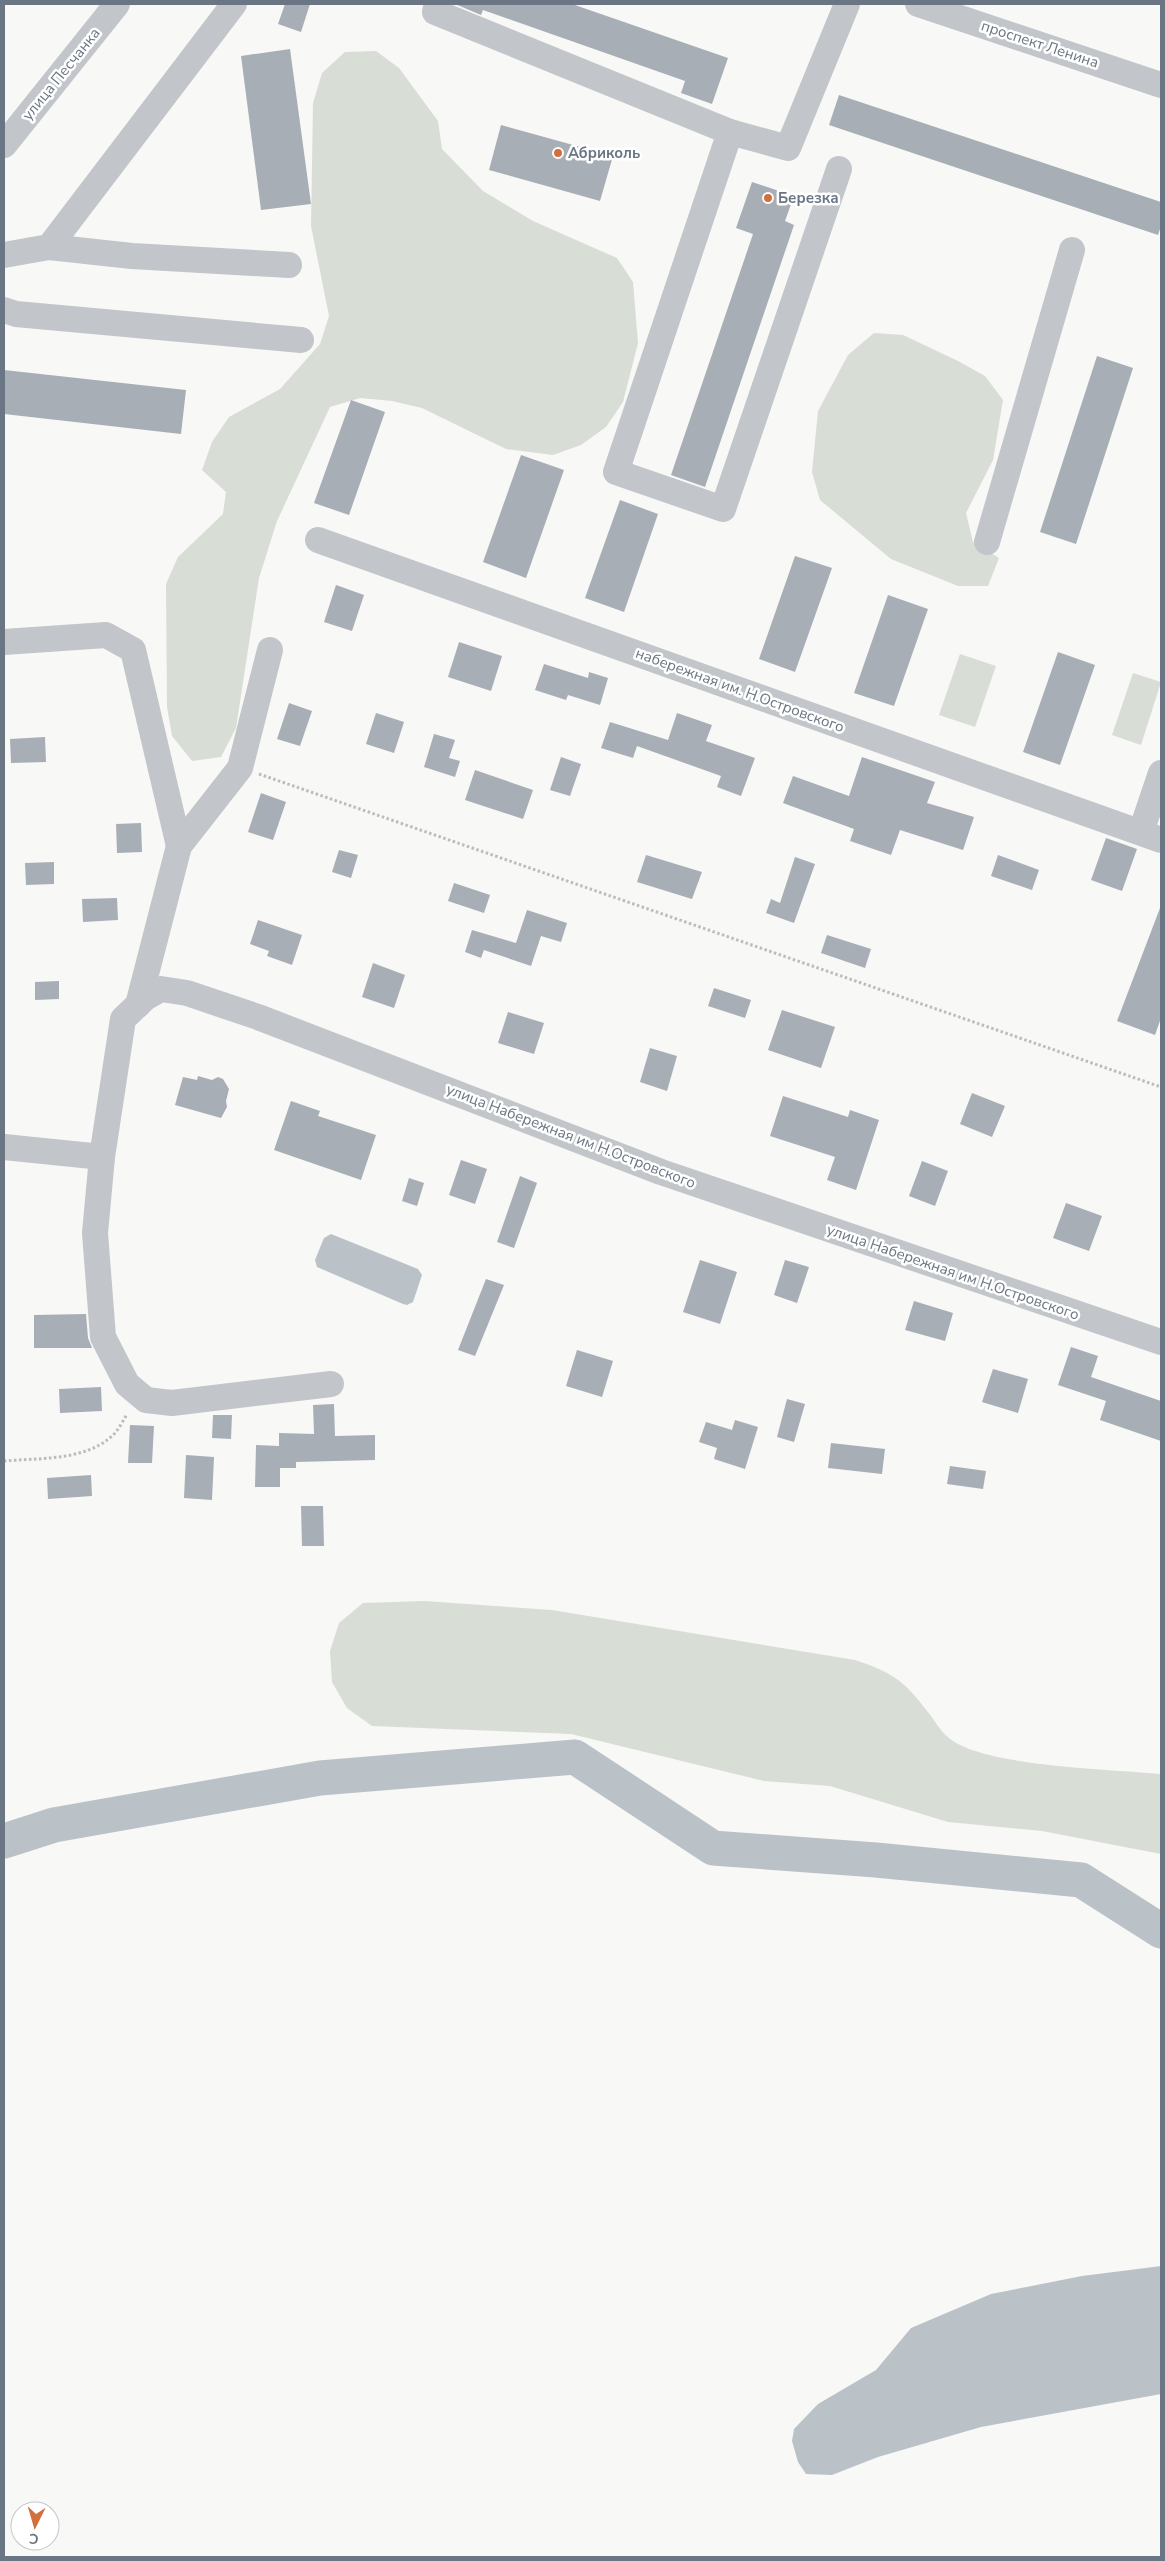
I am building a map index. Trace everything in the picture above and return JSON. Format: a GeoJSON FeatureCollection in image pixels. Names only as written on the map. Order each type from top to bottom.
{"type":"FeatureCollection","features":[{"type":"Feature","properties":{"kind":"street","name":"улица Песчанка"},"geometry":{"type":"LineString","coordinates":[[4,145],[117,4]]}},
{"type":"Feature","properties":{"kind":"street"},"geometry":{"type":"LineString","coordinates":[[49,248],[234,4]]}},
{"type":"Feature","properties":{"kind":"street"},"geometry":{"type":"LineString","coordinates":[[437,4],[435,12],[730,132],[788,148],[847,4]]}},
{"type":"Feature","properties":{"kind":"street","name":"проспект Ленина"},"geometry":{"type":"LineString","coordinates":[[918,4],[976,13],[1161,85]]}},
{"type":"Feature","properties":{"kind":"street"},"geometry":{"type":"LineString","coordinates":[[730,132],[616,472],[722,509],[839,168]]}},
{"type":"Feature","properties":{"kind":"street"},"geometry":{"type":"LineString","coordinates":[[4,254],[49,248],[132,256],[289,265]]}},
{"type":"Feature","properties":{"kind":"street"},"geometry":{"type":"LineString","coordinates":[[987,542],[1072,250]]}},
{"type":"Feature","properties":{"kind":"street"},"geometry":{"type":"LineString","coordinates":[[4,310],[26,315],[301,340]]}},
{"type":"Feature","properties":{"kind":"street","name":"набережная им. Н.Островского"},"geometry":{"type":"LineString","coordinates":[[318,540],[1151,836]]}},
{"type":"Feature","properties":{"kind":"street"},"geometry":{"type":"LineString","coordinates":[[4,642],[106,635],[133,650],[179,846]]}},
{"type":"Feature","properties":{"kind":"street"},"geometry":{"type":"LineString","coordinates":[[138,1004],[179,846],[240,768],[270,650]]}},
{"type":"Feature","properties":{"kind":"street"},"geometry":{"type":"LineString","coordinates":[[1151,836],[1161,773]]}},
{"type":"Feature","properties":{"kind":"street","name":"улица Набережная им Н.Островского"},"geometry":{"type":"LineString","coordinates":[[138,1393],[127,1384],[103,1337],[95,1233],[102,1157],[123,1019],[138,1004],[160,989],[187,993],[258,1017],[661,1172],[1161,1342]]}},
{"type":"Feature","properties":{"kind":"street"},"geometry":{"type":"LineString","coordinates":[[4,1147],[102,1157]]}},
{"type":"Feature","properties":{"kind":"street"},"geometry":{"type":"LineString","coordinates":[[138,1393],[146,1400],[172,1403],[331,1384]]}},
{"type":"Feature","properties":{"kind":"path"},"geometry":{"type":"LineString","coordinates":[[240,768],[1161,1087]]}},
{"type":"Feature","properties":{"kind":"path"},"geometry":{"type":"LineString","coordinates":[[4,1461],[67,1456],[96,1446],[112,1436],[138,1393]]}},
{"type":"Feature","properties":{"kind":"shaded area"},"geometry":{"type":"Polygon","coordinates":[[[376,51],[399,68],[438,121],[442,149],[483,191],[533,221],[617,258],[633,282],[638,343],[623,402],[606,427],[581,445],[553,455],[506,449],[422,408],[392,401],[360,398],[330,407],[277,521],[259,578],[236,728],[221,757],[192,761],[172,736],[167,707],[166,584],[178,557],[223,514],[226,492],[202,470],[212,442],[229,417],[280,389],[320,344],[329,316],[311,226],[313,103],[322,73],[345,52],[376,51]]]}},
{"type":"Feature","properties":{"kind":"shaded area"},"geometry":{"type":"Polygon","coordinates":[[[874,333],[903,335],[958,361],[985,376],[1003,400],[993,460],[966,513],[973,542],[999,558],[988,586],[958,586],[891,559],[820,500],[812,472],[818,411],[848,355],[874,333]]]}},
{"type":"Feature","properties":{"kind":"shaded area"},"geometry":{"type":"Polygon","coordinates":[[[960,654],[996,666],[975,727],[939,715],[960,654]]]}},
{"type":"Feature","properties":{"kind":"shaded area"},"geometry":{"type":"Polygon","coordinates":[[[1133,673],[1161,682],[1141,745],[1112,735],[1133,673]]]}},
{"type":"Feature","properties":{"kind":"shaded area"},"geometry":{"type":"Polygon","coordinates":[[[331,1234],[418,1269],[422,1275],[413,1302],[407,1305],[403,1304],[317,1267],[315,1260],[324,1238],[331,1234]]]}},
{"type":"Feature","properties":{"kind":"shaded area"},"geometry":{"type":"Polygon","coordinates":[[[424,1601],[552,1610],[855,1660],[888,1673],[904,1684],[946,1735],[966,1748],[1019,1761],[1161,1774],[1161,1854],[1042,1831],[948,1822],[830,1786],[764,1781],[571,1734],[372,1726],[347,1708],[332,1682],[330,1651],[339,1623],[363,1603],[424,1601]]]}},
{"type":"Feature","properties":{"kind":"shaded area"},"geometry":{"type":"Polygon","coordinates":[[[1161,2266],[1161,2394],[981,2427],[878,2457],[832,2475],[806,2474],[798,2462],[792,2441],[794,2429],[818,2404],[876,2370],[911,2328],[991,2294],[1082,2276],[1161,2266]]]}},
{"type":"Feature","properties":{"kind":"building"},"geometry":{"type":"Polygon","coordinates":[[[285,4],[310,4],[301,32],[278,24],[285,4]]]}},
{"type":"Feature","properties":{"kind":"building"},"geometry":{"type":"Polygon","coordinates":[[[455,4],[572,4],[728,58],[712,104],[681,93],[685,81],[483,10],[481,15],[455,4]]]}},
{"type":"Feature","properties":{"kind":"building"},"geometry":{"type":"Polygon","coordinates":[[[290,49],[311,204],[261,210],[241,56],[290,49]]]}},
{"type":"Feature","properties":{"kind":"building"},"geometry":{"type":"Polygon","coordinates":[[[839,95],[1161,202],[1161,226],[1158,235],[829,125],[839,95]]]}},
{"type":"Feature","properties":{"kind":"building"},"geometry":{"type":"Polygon","coordinates":[[[501,125],[613,156],[600,201],[489,170],[501,125]]]}},
{"type":"Feature","properties":{"kind":"building"},"geometry":{"type":"Polygon","coordinates":[[[752,182],[794,196],[785,221],[794,225],[705,487],[671,475],[753,234],[736,228],[752,182]]]}},
{"type":"Feature","properties":{"kind":"building"},"geometry":{"type":"Polygon","coordinates":[[[1097,356],[1133,368],[1076,544],[1040,532],[1097,356]]]}},
{"type":"Feature","properties":{"kind":"building"},"geometry":{"type":"Polygon","coordinates":[[[4,370],[186,390],[181,434],[4,414],[4,370]]]}},
{"type":"Feature","properties":{"kind":"building"},"geometry":{"type":"Polygon","coordinates":[[[351,400],[385,412],[349,515],[314,503],[351,400]]]}},
{"type":"Feature","properties":{"kind":"building"},"geometry":{"type":"Polygon","coordinates":[[[521,455],[564,470],[526,578],[483,562],[521,455]]]}},
{"type":"Feature","properties":{"kind":"building"},"geometry":{"type":"Polygon","coordinates":[[[620,500],[658,514],[624,612],[585,598],[620,500]]]}},
{"type":"Feature","properties":{"kind":"building"},"geometry":{"type":"Polygon","coordinates":[[[795,556],[832,568],[795,672],[759,659],[795,556]]]}},
{"type":"Feature","properties":{"kind":"building"},"geometry":{"type":"Polygon","coordinates":[[[336,585],[364,595],[352,631],[324,622],[336,585]]]}},
{"type":"Feature","properties":{"kind":"building"},"geometry":{"type":"Polygon","coordinates":[[[888,595],[928,609],[894,706],[854,693],[888,595]]]}},
{"type":"Feature","properties":{"kind":"building"},"geometry":{"type":"Polygon","coordinates":[[[459,642],[502,656],[491,691],[448,677],[459,642]]]}},
{"type":"Feature","properties":{"kind":"building"},"geometry":{"type":"Polygon","coordinates":[[[1058,652],[1095,665],[1060,765],[1023,752],[1058,652]]]}},
{"type":"Feature","properties":{"kind":"building"},"geometry":{"type":"Polygon","coordinates":[[[544,664],[588,678],[589,672],[608,678],[600,705],[568,695],[566,700],[535,690],[544,664]]]}},
{"type":"Feature","properties":{"kind":"building"},"geometry":{"type":"Polygon","coordinates":[[[289,703],[312,711],[300,746],[277,739],[289,703]]]}},
{"type":"Feature","properties":{"kind":"building"},"geometry":{"type":"Polygon","coordinates":[[[376,713],[404,722],[394,753],[366,744],[376,713]]]}},
{"type":"Feature","properties":{"kind":"building"},"geometry":{"type":"Polygon","coordinates":[[[677,713],[712,725],[706,741],[755,758],[741,796],[717,787],[721,776],[637,746],[633,758],[601,748],[610,722],[668,740],[677,713]]]}},
{"type":"Feature","properties":{"kind":"building"},"geometry":{"type":"Polygon","coordinates":[[[434,734],[455,740],[449,758],[460,761],[455,777],[424,767],[434,734]]]}},
{"type":"Feature","properties":{"kind":"building"},"geometry":{"type":"Polygon","coordinates":[[[45,737],[46,762],[11,763],[10,739],[45,737]]]}},
{"type":"Feature","properties":{"kind":"building"},"geometry":{"type":"Polygon","coordinates":[[[561,757],[581,764],[570,796],[550,790],[561,757]]]}},
{"type":"Feature","properties":{"kind":"building"},"geometry":{"type":"Polygon","coordinates":[[[862,757],[935,782],[927,803],[974,817],[963,850],[900,830],[891,855],[850,841],[854,829],[783,803],[793,776],[849,796],[862,757]]]}},
{"type":"Feature","properties":{"kind":"building"},"geometry":{"type":"Polygon","coordinates":[[[475,770],[533,790],[523,819],[465,800],[475,770]]]}},
{"type":"Feature","properties":{"kind":"building"},"geometry":{"type":"Polygon","coordinates":[[[261,793],[286,802],[273,840],[248,832],[261,793]]]}},
{"type":"Feature","properties":{"kind":"building"},"geometry":{"type":"Polygon","coordinates":[[[141,823],[142,852],[117,853],[116,824],[141,823]]]}},
{"type":"Feature","properties":{"kind":"building"},"geometry":{"type":"Polygon","coordinates":[[[1106,838],[1137,849],[1122,891],[1091,880],[1106,838]]]}},
{"type":"Feature","properties":{"kind":"building"},"geometry":{"type":"Polygon","coordinates":[[[339,850],[358,855],[351,878],[332,872],[339,850]]]}},
{"type":"Feature","properties":{"kind":"building"},"geometry":{"type":"Polygon","coordinates":[[[646,855],[702,872],[692,899],[637,882],[646,855]]]}},
{"type":"Feature","properties":{"kind":"building"},"geometry":{"type":"Polygon","coordinates":[[[998,855],[1039,870],[1032,890],[991,876],[998,855]]]}},
{"type":"Feature","properties":{"kind":"building"},"geometry":{"type":"Polygon","coordinates":[[[795,857],[815,864],[794,923],[766,913],[771,899],[780,903],[795,857]]]}},
{"type":"Feature","properties":{"kind":"building"},"geometry":{"type":"Polygon","coordinates":[[[54,862],[54,884],[26,885],[25,863],[54,862]]]}},
{"type":"Feature","properties":{"kind":"building"},"geometry":{"type":"Polygon","coordinates":[[[454,883],[490,895],[484,913],[448,901],[454,883]]]}},
{"type":"Feature","properties":{"kind":"building"},"geometry":{"type":"Polygon","coordinates":[[[117,898],[118,920],[83,922],[82,899],[117,898]]]}},
{"type":"Feature","properties":{"kind":"building"},"geometry":{"type":"Polygon","coordinates":[[[1160,908],[1161,1018],[1155,1035],[1117,1021],[1160,908]]]}},
{"type":"Feature","properties":{"kind":"building"},"geometry":{"type":"Polygon","coordinates":[[[527,910],[567,923],[561,942],[541,936],[531,966],[484,950],[481,958],[465,952],[472,930],[516,943],[527,910]]]}},
{"type":"Feature","properties":{"kind":"building"},"geometry":{"type":"Polygon","coordinates":[[[258,920],[302,935],[292,965],[267,956],[269,951],[250,944],[258,920]]]}},
{"type":"Feature","properties":{"kind":"building"},"geometry":{"type":"Polygon","coordinates":[[[827,935],[871,949],[865,968],[821,953],[827,935]]]}},
{"type":"Feature","properties":{"kind":"building"},"geometry":{"type":"Polygon","coordinates":[[[373,963],[405,975],[394,1008],[362,997],[373,963]]]}},
{"type":"Feature","properties":{"kind":"building"},"geometry":{"type":"Polygon","coordinates":[[[59,981],[59,999],[35,1000],[35,982],[59,981]]]}},
{"type":"Feature","properties":{"kind":"building"},"geometry":{"type":"Polygon","coordinates":[[[714,988],[751,1000],[745,1018],[708,1006],[714,988]]]}},
{"type":"Feature","properties":{"kind":"building"},"geometry":{"type":"Polygon","coordinates":[[[782,1010],[835,1027],[821,1068],[768,1050],[782,1010]]]}},
{"type":"Feature","properties":{"kind":"building"},"geometry":{"type":"Polygon","coordinates":[[[508,1012],[544,1023],[534,1054],[498,1043],[508,1012]]]}},
{"type":"Feature","properties":{"kind":"building"},"geometry":{"type":"Polygon","coordinates":[[[650,1048],[677,1056],[667,1091],[640,1082],[650,1048]]]}},
{"type":"Feature","properties":{"kind":"building"},"geometry":{"type":"Polygon","coordinates":[[[198,1076],[212,1080],[218,1077],[223,1079],[229,1089],[226,1101],[227,1107],[221,1118],[175,1105],[183,1077],[197,1080],[198,1076]]]}},
{"type":"Feature","properties":{"kind":"building"},"geometry":{"type":"Polygon","coordinates":[[[972,1093],[1005,1106],[992,1137],[960,1124],[972,1093]]]}},
{"type":"Feature","properties":{"kind":"building"},"geometry":{"type":"Polygon","coordinates":[[[783,1096],[848,1117],[850,1110],[879,1120],[856,1190],[827,1180],[835,1157],[770,1136],[783,1096]]]}},
{"type":"Feature","properties":{"kind":"building"},"geometry":{"type":"Polygon","coordinates":[[[291,1101],[320,1111],[318,1116],[376,1135],[361,1180],[274,1150],[291,1101]]]}},
{"type":"Feature","properties":{"kind":"building"},"geometry":{"type":"Polygon","coordinates":[[[461,1160],[487,1169],[475,1204],[449,1195],[461,1160]]]}},
{"type":"Feature","properties":{"kind":"building"},"geometry":{"type":"Polygon","coordinates":[[[922,1161],[948,1171],[935,1206],[909,1196],[922,1161]]]}},
{"type":"Feature","properties":{"kind":"building"},"geometry":{"type":"Polygon","coordinates":[[[520,1176],[537,1183],[514,1248],[497,1242],[520,1176]]]}},
{"type":"Feature","properties":{"kind":"building"},"geometry":{"type":"Polygon","coordinates":[[[409,1178],[424,1183],[417,1206],[402,1201],[409,1178]]]}},
{"type":"Feature","properties":{"kind":"building"},"geometry":{"type":"Polygon","coordinates":[[[1066,1203],[1102,1216],[1089,1251],[1053,1238],[1066,1203]]]}},
{"type":"Feature","properties":{"kind":"building"},"geometry":{"type":"Polygon","coordinates":[[[700,1260],[737,1272],[720,1324],[683,1312],[700,1260]]]}},
{"type":"Feature","properties":{"kind":"building"},"geometry":{"type":"Polygon","coordinates":[[[785,1260],[809,1267],[797,1303],[774,1295],[785,1260]]]}},
{"type":"Feature","properties":{"kind":"building"},"geometry":{"type":"Polygon","coordinates":[[[486,1279],[504,1285],[475,1356],[458,1350],[486,1279]]]}},
{"type":"Feature","properties":{"kind":"building"},"geometry":{"type":"Polygon","coordinates":[[[914,1301],[953,1313],[945,1341],[905,1330],[914,1301]]]}},
{"type":"Feature","properties":{"kind":"building"},"geometry":{"type":"Polygon","coordinates":[[[86,1314],[88,1338],[92,1348],[34,1348],[34,1315],[86,1314]]]}},
{"type":"Feature","properties":{"kind":"building"},"geometry":{"type":"Polygon","coordinates":[[[1071,1347],[1098,1356],[1091,1377],[1161,1401],[1161,1441],[1100,1420],[1106,1401],[1058,1385],[1071,1347]]]}},
{"type":"Feature","properties":{"kind":"building"},"geometry":{"type":"Polygon","coordinates":[[[577,1350],[613,1361],[602,1397],[566,1386],[577,1350]]]}},
{"type":"Feature","properties":{"kind":"building"},"geometry":{"type":"Polygon","coordinates":[[[993,1369],[1028,1379],[1018,1413],[982,1402],[993,1369]]]}},
{"type":"Feature","properties":{"kind":"building"},"geometry":{"type":"Polygon","coordinates":[[[101,1387],[102,1411],[60,1413],[59,1389],[101,1387]]]}},
{"type":"Feature","properties":{"kind":"building"},"geometry":{"type":"Polygon","coordinates":[[[787,1399],[805,1404],[794,1442],[777,1437],[787,1399]]]}},
{"type":"Feature","properties":{"kind":"building"},"geometry":{"type":"Polygon","coordinates":[[[334,1404],[335,1436],[375,1435],[375,1460],[296,1462],[296,1468],[280,1468],[280,1487],[255,1487],[256,1445],[279,1446],[279,1433],[314,1434],[313,1405],[334,1404]]]}},
{"type":"Feature","properties":{"kind":"building"},"geometry":{"type":"Polygon","coordinates":[[[213,1415],[232,1415],[231,1439],[212,1438],[213,1415]]]}},
{"type":"Feature","properties":{"kind":"building"},"geometry":{"type":"Polygon","coordinates":[[[735,1420],[758,1427],[745,1469],[714,1459],[717,1448],[699,1442],[706,1422],[732,1430],[735,1420]]]}},
{"type":"Feature","properties":{"kind":"building"},"geometry":{"type":"Polygon","coordinates":[[[130,1425],[154,1426],[152,1463],[128,1463],[130,1425]]]}},
{"type":"Feature","properties":{"kind":"building"},"geometry":{"type":"Polygon","coordinates":[[[831,1443],[885,1449],[882,1474],[828,1468],[831,1443]]]}},
{"type":"Feature","properties":{"kind":"building"},"geometry":{"type":"Polygon","coordinates":[[[186,1455],[214,1457],[212,1500],[184,1498],[186,1455]]]}},
{"type":"Feature","properties":{"kind":"building"},"geometry":{"type":"Polygon","coordinates":[[[950,1466],[986,1471],[983,1489],[947,1484],[950,1466]]]}},
{"type":"Feature","properties":{"kind":"building"},"geometry":{"type":"Polygon","coordinates":[[[91,1475],[92,1496],[48,1499],[47,1478],[91,1475]]]}},
{"type":"Feature","properties":{"kind":"building"},"geometry":{"type":"Polygon","coordinates":[[[301,1506],[323,1506],[324,1546],[302,1546],[301,1506]]]}},
{"type":"Feature","properties":{"kind":"waterway"},"geometry":{"type":"LineString","coordinates":[[4,1841],[54,1825],[320,1778],[575,1757],[713,1848],[876,1860],[1081,1880],[1161,1931]]}},
{"type":"Feature","properties":{"kind":"place","name":"Абриколь"},"geometry":{"type":"Point","coordinates":[558,153]}},
{"type":"Feature","properties":{"kind":"place","name":"Березка"},"geometry":{"type":"Point","coordinates":[768,198]}}]}
